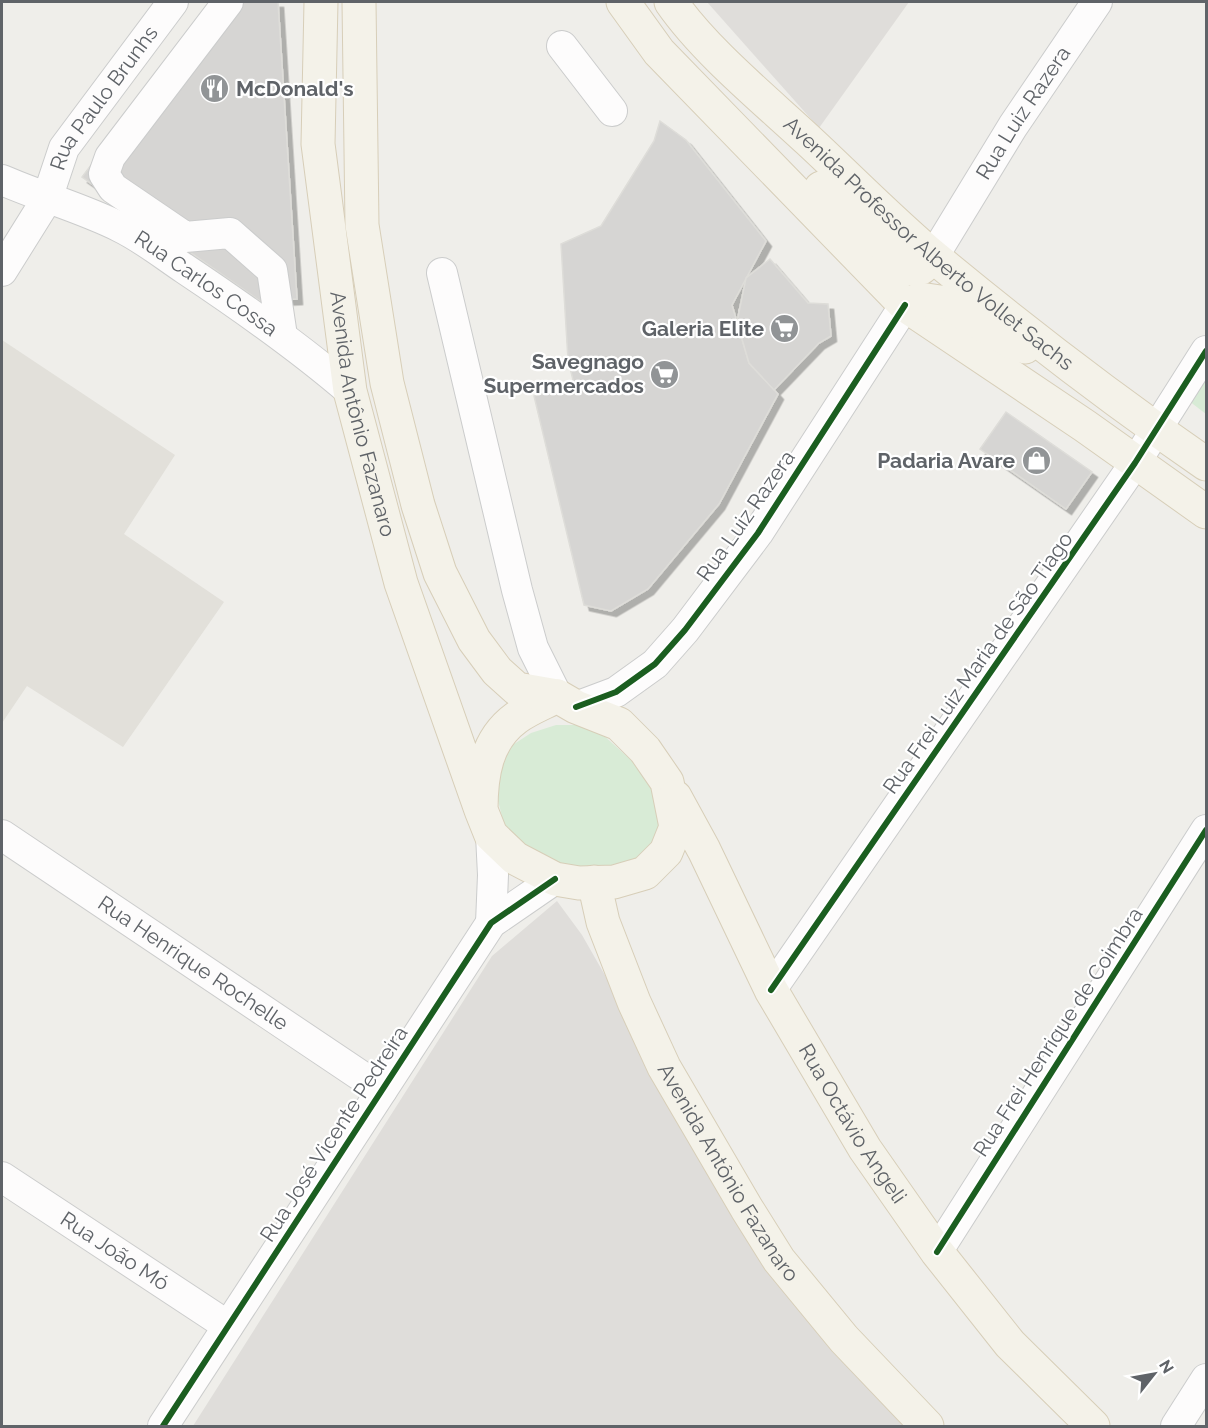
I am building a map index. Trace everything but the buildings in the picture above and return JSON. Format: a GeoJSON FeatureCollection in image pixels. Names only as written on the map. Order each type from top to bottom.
{"type":"FeatureCollection","features":[{"type":"Feature","properties":{"kind":"main road","name":"Avenida Antônio Fazanaro"},"geometry":{"type":"LineString","coordinates":[[321,2],[318,144],[350,391],[401,583],[486,823]]}},
{"type":"Feature","properties":{"kind":"main road","name":"Avenida Antônio Fazanaro"},"geometry":{"type":"LineString","coordinates":[[358,2],[362,225],[387,383],[418,505],[440,573],[474,640],[497,670],[517,689],[566,701]]}},
{"type":"Feature","properties":{"kind":"main road","name":"Avenida Professor Alberto Vollet Sachs"},"geometry":{"type":"LineString","coordinates":[[623,2],[659,52],[905,305],[1085,426],[1206,513]]}},
{"type":"Feature","properties":{"kind":"main road","name":"Avenida Professor Alberto Vollet Sachs"},"geometry":{"type":"LineString","coordinates":[[671,2],[685,21],[742,78],[933,257],[1061,358],[1206,464]]}},
{"type":"Feature","properties":{"kind":"main road"},"geometry":{"type":"LineString","coordinates":[[739,135],[767,140],[912,269],[921,268],[933,257]]}},
{"type":"Feature","properties":{"kind":"main road"},"geometry":{"type":"LineString","coordinates":[[905,305],[920,300],[947,303],[1011,342],[1061,358]]}},
{"type":"Feature","properties":{"kind":"main road"},"geometry":{"type":"LineString","coordinates":[[566,701],[619,724],[645,750],[667,782],[676,827],[666,852],[645,873],[614,882],[555,879],[515,858],[486,823],[481,785],[485,759],[498,735],[516,718],[566,701]]}},
{"type":"Feature","properties":{"kind":"main road","name":"Rua Octávio Angeli"},"geometry":{"type":"LineString","coordinates":[[667,782],[704,850],[771,990],[865,1149],[937,1252],[1010,1344],[1093,1426]]}},
{"type":"Feature","properties":{"kind":"main road","name":"Avenida Antônio Fazanaro"},"geometry":{"type":"LineString","coordinates":[[594,882],[603,922],[634,1002],[664,1067],[747,1209],[779,1260],[830,1322],[927,1426]]}},
{"type":"Feature","properties":{"kind":"street","name":"Rua Paulo Brunhs"},"geometry":{"type":"LineString","coordinates":[[2,272],[47,199],[64,148],[173,2]]}},
{"type":"Feature","properties":{"kind":"street"},"geometry":{"type":"LineString","coordinates":[[228,2],[110,157],[104,174],[113,188],[185,237],[230,233],[272,270],[282,336]]}},
{"type":"Feature","properties":{"kind":"street","name":"Rua Luiz Razera"},"geometry":{"type":"LineString","coordinates":[[933,257],[1013,126],[1097,2]]}},
{"type":"Feature","properties":{"kind":"street"},"geometry":{"type":"LineString","coordinates":[[562,46],[612,111]]}},
{"type":"Feature","properties":{"kind":"street","name":"Rua Carlos Cossa"},"geometry":{"type":"LineString","coordinates":[[2,180],[47,199],[73,206],[123,228],[282,336],[350,391]]}},
{"type":"Feature","properties":{"kind":"street"},"geometry":{"type":"LineString","coordinates":[[442,273],[517,590],[533,648],[566,701]]}},
{"type":"Feature","properties":{"kind":"street","name":"Rua Luiz Razera"},"geometry":{"type":"LineString","coordinates":[[566,701],[616,692],[655,664],[686,630],[758,533],[905,305]]}},
{"type":"Feature","properties":{"kind":"street","name":"Rua Frei Luiz Maria de São Tiago"},"geometry":{"type":"LineString","coordinates":[[771,990],[1135,463],[1206,351]]}},
{"type":"Feature","properties":{"kind":"street"},"geometry":{"type":"LineString","coordinates":[[486,823],[493,875],[491,924]]}},
{"type":"Feature","properties":{"kind":"street","name":"Rua Frei Henrique de Coimbra"},"geometry":{"type":"LineString","coordinates":[[937,1252],[1206,830]]}},
{"type":"Feature","properties":{"kind":"street","name":"Rua Henrique Rochelle"},"geometry":{"type":"LineString","coordinates":[[2,835],[382,1090]]}},
{"type":"Feature","properties":{"kind":"street","name":"Rua José Vicente Pedreira"},"geometry":{"type":"LineString","coordinates":[[163,1426],[491,924],[555,879]]}},
{"type":"Feature","properties":{"kind":"street","name":"Rua João Mó"},"geometry":{"type":"LineString","coordinates":[[2,1177],[228,1326]]}},
{"type":"Feature","properties":{"kind":"street"},"geometry":{"type":"LineString","coordinates":[[1176,1426],[1206,1379]]}},
{"type":"Feature","properties":{"kind":"shaded area"},"geometry":{"type":"Polygon","coordinates":[[[707,2],[909,2],[819,128],[707,2]]]}},
{"type":"Feature","properties":{"kind":"shaded area"},"geometry":{"type":"Polygon","coordinates":[[[2,340],[175,455],[124,534],[224,602],[123,747],[27,686],[2,723],[2,340]]]}},
{"type":"Feature","properties":{"kind":"shaded area"},"geometry":{"type":"Polygon","coordinates":[[[557,901],[582,935],[784,1289],[903,1426],[193,1426],[492,956],[557,901]]]}},
{"type":"Feature","properties":{"kind":"green space"},"geometry":{"type":"Polygon","coordinates":[[[1206,374],[1206,414],[1189,401],[1206,374]]]}},
{"type":"Feature","properties":{"kind":"green space"},"geometry":{"type":"Polygon","coordinates":[[[556,725],[579,725],[602,734],[641,769],[654,790],[660,833],[647,859],[611,870],[553,864],[516,839],[504,824],[496,793],[500,761],[511,746],[531,733],[556,725]]]}},
{"type":"Feature","properties":{"kind":"cycle path"},"geometry":{"type":"LineString","coordinates":[[576,707],[616,692],[655,664],[685,630],[758,533],[905,305]]}},
{"type":"Feature","properties":{"kind":"cycle path"},"geometry":{"type":"LineString","coordinates":[[771,990],[1135,463],[1206,351]]}},
{"type":"Feature","properties":{"kind":"cycle path"},"geometry":{"type":"LineString","coordinates":[[937,1252],[1206,830]]}},
{"type":"Feature","properties":{"kind":"cycle path"},"geometry":{"type":"LineString","coordinates":[[163,1426],[491,923],[555,879]]}},
{"type":"Feature","properties":{"kind":"place","name":"McDonald's"},"geometry":{"type":"Point","coordinates":[215,89]}},
{"type":"Feature","properties":{"kind":"place","name":"Galeria Elite"},"geometry":{"type":"Point","coordinates":[785,329]}},
{"type":"Feature","properties":{"kind":"place","name":"Savegnago Supermercados"},"geometry":{"type":"Point","coordinates":[665,374]}},
{"type":"Feature","properties":{"kind":"place","name":"Padaria Avare"},"geometry":{"type":"Point","coordinates":[1036,461]}}]}
